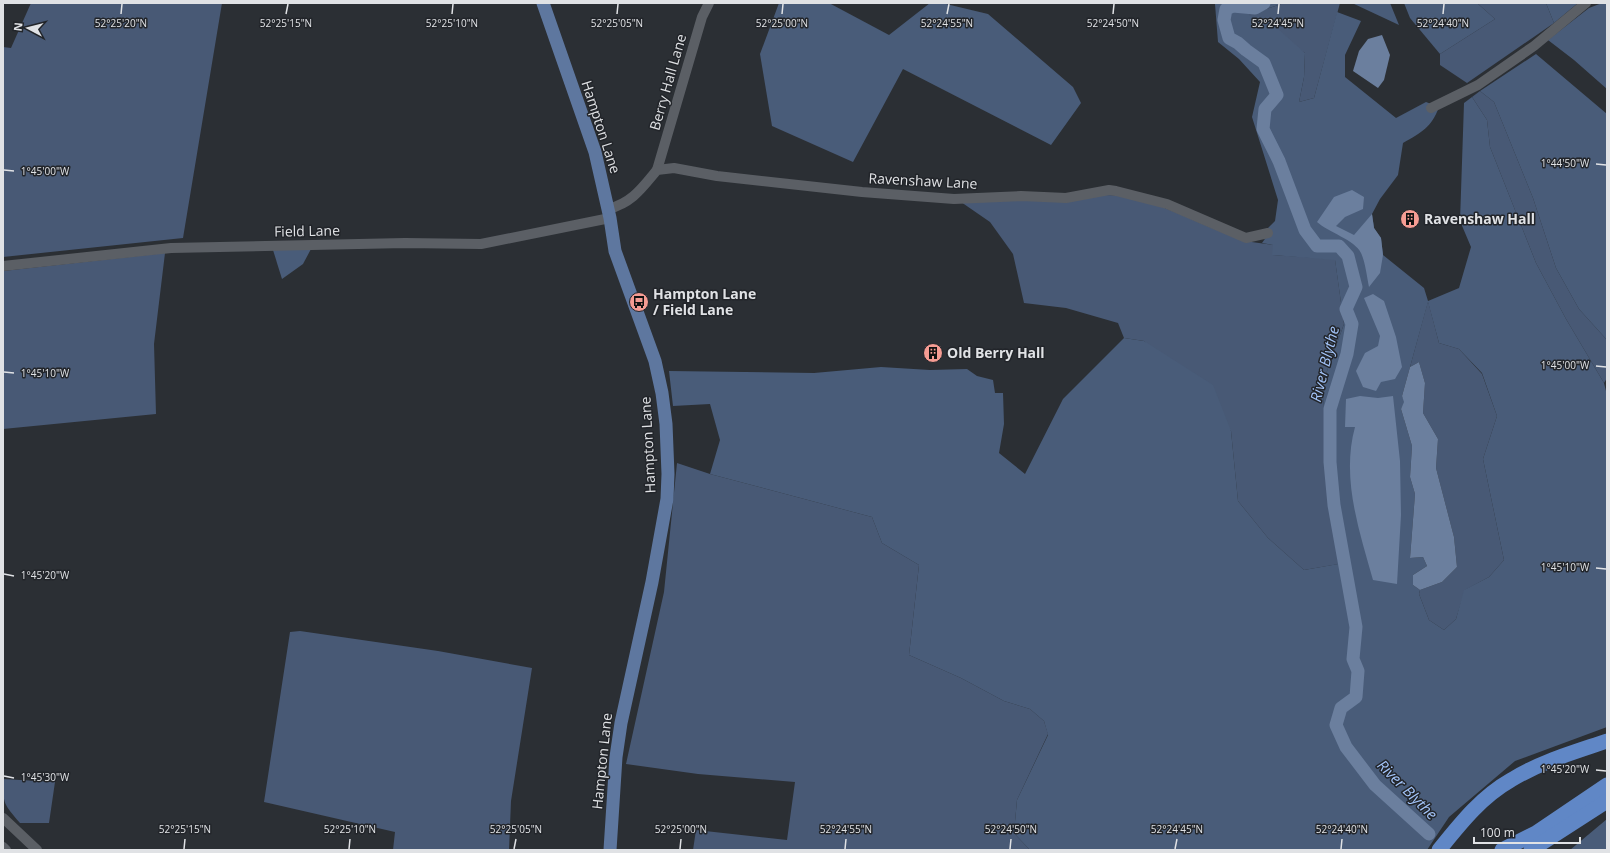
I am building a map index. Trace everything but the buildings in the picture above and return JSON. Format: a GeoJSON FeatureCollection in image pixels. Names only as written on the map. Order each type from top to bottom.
{"type":"FeatureCollection","features":[{"type":"Feature","properties":{"kind":"highway"},"geometry":{"type":"LineString","coordinates":[[1439,850],[1476,807],[1509,780],[1530,770],[1607,741]]}},
{"type":"Feature","properties":{"kind":"highway"},"geometry":{"type":"LineString","coordinates":[[1502,850],[1536,833],[1607,785]]}},
{"type":"Feature","properties":{"kind":"highway"},"geometry":{"type":"LineString","coordinates":[[1530,850],[1607,802]]}},
{"type":"Feature","properties":{"kind":"highway"},"geometry":{"type":"LineString","coordinates":[[1550,850],[1576,832],[1607,802]]}},
{"type":"Feature","properties":{"kind":"main road","name":"Hampton Lane"},"geometry":{"type":"LineString","coordinates":[[543,3],[596,152],[609,213],[615,251],[655,361],[662,393],[666,424],[668,474],[667,499],[621,723],[616,757],[610,850]]}},
{"type":"Feature","properties":{"kind":"street","name":"Berry Hall Lane"},"geometry":{"type":"LineString","coordinates":[[657,170],[702,17],[709,3]]}},
{"type":"Feature","properties":{"kind":"street"},"geometry":{"type":"LineString","coordinates":[[1431,108],[1478,85],[1534,46],[1586,3]]}},
{"type":"Feature","properties":{"kind":"street","name":"Ravenshaw Lane"},"geometry":{"type":"LineString","coordinates":[[657,170],[674,168],[717,176],[862,192],[954,199],[1021,196],[1066,198],[1109,190],[1167,204],[1246,238],[1268,233]]}},
{"type":"Feature","properties":{"kind":"street"},"geometry":{"type":"LineString","coordinates":[[609,213],[638,192],[657,170]]}},
{"type":"Feature","properties":{"kind":"street","name":"Field Lane"},"geometry":{"type":"LineString","coordinates":[[3,266],[171,248],[404,243],[481,244],[609,213]]}},
{"type":"Feature","properties":{"kind":"street"},"geometry":{"type":"LineString","coordinates":[[3,818],[37,850]]}},
{"type":"Feature","properties":{"kind":"street"},"geometry":{"type":"LineString","coordinates":[[3,847],[6,850]]}},
{"type":"Feature","properties":{"kind":"shaded area"},"geometry":{"type":"Polygon","coordinates":[[[31,3],[222,3],[183,238],[3,257],[3,47],[11,48],[31,3]]]}},
{"type":"Feature","properties":{"kind":"shaded area"},"geometry":{"type":"Polygon","coordinates":[[[779,3],[829,3],[889,35],[930,3],[942,3],[988,14],[1073,87],[1081,103],[1051,145],[903,69],[853,162],[772,126],[760,54],[779,3]]]}},
{"type":"Feature","properties":{"kind":"shaded area"},"geometry":{"type":"Polygon","coordinates":[[[1284,3],[1340,3],[1314,98],[1299,102],[1304,77],[1305,53],[1248,15],[1284,3]]]}},
{"type":"Feature","properties":{"kind":"shaded area"},"geometry":{"type":"Polygon","coordinates":[[[1284,3],[1249,15],[1278,29],[1305,53],[1304,77],[1299,102],[1314,98],[1337,12],[1361,21],[1345,55],[1345,77],[1396,118],[1426,102],[1439,107],[1433,120],[1425,129],[1403,143],[1398,175],[1380,199],[1372,214],[1374,228],[1381,238],[1383,255],[1424,288],[1428,301],[1459,288],[1471,247],[1460,221],[1464,103],[1472,97],[1487,120],[1490,147],[1536,263],[1566,319],[1604,383],[1607,395],[1607,727],[1515,761],[1449,817],[1427,850],[1030,850],[1014,833],[1017,800],[1048,735],[1044,721],[1030,709],[1004,701],[961,678],[909,655],[919,565],[882,543],[872,517],[710,474],[720,440],[710,404],[673,406],[669,371],[814,373],[881,367],[930,370],[967,369],[977,376],[993,380],[995,393],[1003,393],[1004,424],[999,453],[1025,474],[1063,399],[1124,338],[1144,341],[1213,385],[1231,431],[1238,501],[1268,538],[1304,570],[1338,564],[1322,385],[1344,324],[1335,260],[1272,255],[1273,245],[1262,243],[1267,236],[1268,228],[1275,221],[1278,200],[1252,117],[1260,82],[1239,59],[1218,42],[1215,4],[1284,3]],[[1428,302],[1402,396],[1405,402],[1401,409],[1412,446],[1410,477],[1415,494],[1410,558],[1423,557],[1427,566],[1413,575],[1413,585],[1420,590],[1419,594],[1429,620],[1444,630],[1456,619],[1464,590],[1489,577],[1504,560],[1483,459],[1497,416],[1482,373],[1459,349],[1439,343],[1428,302]]]}},
{"type":"Feature","properties":{"kind":"shaded area"},"geometry":{"type":"Polygon","coordinates":[[[1284,3],[1307,3],[1301,5],[1284,3]]]}},
{"type":"Feature","properties":{"kind":"shaded area"},"geometry":{"type":"Polygon","coordinates":[[[1352,3],[1390,3],[1399,25],[1352,3]]]}},
{"type":"Feature","properties":{"kind":"shaded area"},"geometry":{"type":"Polygon","coordinates":[[[1404,3],[1477,3],[1495,19],[1440,54],[1410,18],[1404,3]]]}},
{"type":"Feature","properties":{"kind":"shaded area"},"geometry":{"type":"Polygon","coordinates":[[[1477,3],[1546,3],[1554,23],[1467,83],[1440,65],[1440,54],[1495,19],[1477,3]]]}},
{"type":"Feature","properties":{"kind":"shaded area"},"geometry":{"type":"Polygon","coordinates":[[[1546,3],[1578,3],[1554,23],[1546,3]]]}},
{"type":"Feature","properties":{"kind":"shaded area"},"geometry":{"type":"Polygon","coordinates":[[[1602,3],[1607,4],[1607,89],[1574,60],[1548,40],[1589,8],[1602,3]]]}},
{"type":"Feature","properties":{"kind":"shaded area"},"geometry":{"type":"Polygon","coordinates":[[[1382,35],[1390,55],[1384,80],[1378,88],[1353,71],[1359,51],[1368,39],[1382,35]]]}},
{"type":"Feature","properties":{"kind":"shaded area"},"geometry":{"type":"Polygon","coordinates":[[[1536,54],[1607,114],[1607,340],[1579,309],[1556,268],[1533,198],[1494,102],[1480,91],[1536,54]]]}},
{"type":"Feature","properties":{"kind":"shaded area"},"geometry":{"type":"Polygon","coordinates":[[[1480,91],[1494,102],[1533,198],[1556,268],[1579,309],[1607,340],[1607,378],[1604,383],[1566,319],[1536,263],[1490,147],[1487,120],[1472,97],[1480,91]]]}},
{"type":"Feature","properties":{"kind":"shaded area"},"geometry":{"type":"Polygon","coordinates":[[[1352,190],[1364,197],[1363,209],[1345,217],[1336,226],[1354,235],[1372,214],[1374,228],[1381,238],[1383,255],[1380,273],[1369,287],[1364,260],[1358,248],[1317,222],[1334,197],[1352,190]]]}},
{"type":"Feature","properties":{"kind":"shaded area"},"geometry":{"type":"Polygon","coordinates":[[[1104,195],[1122,196],[1157,205],[1243,240],[1273,245],[1273,255],[1335,259],[1344,324],[1322,385],[1339,564],[1304,570],[1268,538],[1238,501],[1231,431],[1144,341],[1124,338],[1118,323],[1066,308],[1024,303],[1013,254],[990,222],[961,202],[1104,195]]]}},
{"type":"Feature","properties":{"kind":"shaded area"},"geometry":{"type":"Polygon","coordinates":[[[311,249],[303,264],[282,279],[273,250],[311,249]]]}},
{"type":"Feature","properties":{"kind":"shaded area"},"geometry":{"type":"Polygon","coordinates":[[[165,253],[154,344],[156,414],[3,429],[3,271],[165,253]]]}},
{"type":"Feature","properties":{"kind":"shaded area"},"geometry":{"type":"Polygon","coordinates":[[[1373,294],[1384,301],[1396,337],[1402,367],[1395,379],[1381,382],[1376,391],[1363,387],[1356,371],[1365,353],[1378,346],[1380,336],[1364,298],[1373,294]]]}},
{"type":"Feature","properties":{"kind":"shaded area"},"geometry":{"type":"Polygon","coordinates":[[[1428,301],[1439,343],[1459,349],[1482,374],[1497,416],[1483,459],[1504,560],[1489,577],[1465,590],[1456,619],[1444,630],[1429,620],[1419,594],[1420,590],[1442,582],[1457,567],[1454,537],[1436,468],[1438,439],[1423,413],[1425,383],[1419,362],[1410,367],[1428,301]]]}},
{"type":"Feature","properties":{"kind":"shaded area"},"geometry":{"type":"Polygon","coordinates":[[[1419,362],[1425,383],[1423,413],[1438,439],[1436,468],[1454,537],[1457,567],[1442,582],[1420,590],[1413,585],[1413,575],[1427,566],[1423,557],[1410,558],[1415,494],[1410,477],[1412,446],[1401,409],[1404,402],[1402,396],[1410,367],[1419,362]]]}},
{"type":"Feature","properties":{"kind":"shaded area"},"geometry":{"type":"Polygon","coordinates":[[[1360,396],[1378,398],[1393,396],[1400,461],[1401,515],[1397,584],[1373,580],[1357,523],[1351,485],[1350,465],[1351,446],[1355,427],[1345,427],[1346,399],[1360,396]]]}},
{"type":"Feature","properties":{"kind":"shaded area"},"geometry":{"type":"Polygon","coordinates":[[[677,463],[710,474],[872,517],[882,543],[919,565],[909,655],[961,678],[1004,701],[1030,709],[1044,721],[1048,734],[1017,800],[1014,833],[1030,850],[693,850],[696,830],[787,840],[795,782],[698,774],[626,764],[664,592],[677,463]]]}},
{"type":"Feature","properties":{"kind":"shaded area"},"geometry":{"type":"Polygon","coordinates":[[[300,631],[438,651],[532,668],[511,801],[509,850],[393,850],[395,832],[264,802],[290,632],[300,631]]]}},
{"type":"Feature","properties":{"kind":"shaded area"},"geometry":{"type":"Polygon","coordinates":[[[3,779],[55,782],[49,823],[20,823],[8,808],[4,799],[3,779]]]}},
{"type":"Feature","properties":{"kind":"shaded area"},"geometry":{"type":"Polygon","coordinates":[[[1607,819],[1607,850],[1570,850],[1607,819]]]}},
{"type":"Feature","properties":{"kind":"waterway","name":"River Blythe"},"geometry":{"type":"LineString","coordinates":[[1264,3],[1255,8],[1233,6],[1226,9],[1224,20],[1229,38],[1264,63],[1277,95],[1265,109],[1263,129],[1279,161],[1305,230],[1317,246],[1339,246],[1348,256],[1356,287],[1346,309],[1352,324],[1347,354],[1330,409],[1330,462],[1334,505],[1356,627],[1353,659],[1358,671],[1356,697],[1341,708],[1336,725],[1346,747],[1375,785],[1429,834]]}},
{"type":"Feature","properties":{"kind":"place","name":"Ravenshaw Hall"},"geometry":{"type":"Point","coordinates":[1410,219]}},
{"type":"Feature","properties":{"kind":"place","name":"Hampton Lane / Field Lane"},"geometry":{"type":"Point","coordinates":[639,302]}},
{"type":"Feature","properties":{"kind":"place","name":"Old Berry Hall"},"geometry":{"type":"Point","coordinates":[933,353]}}]}
